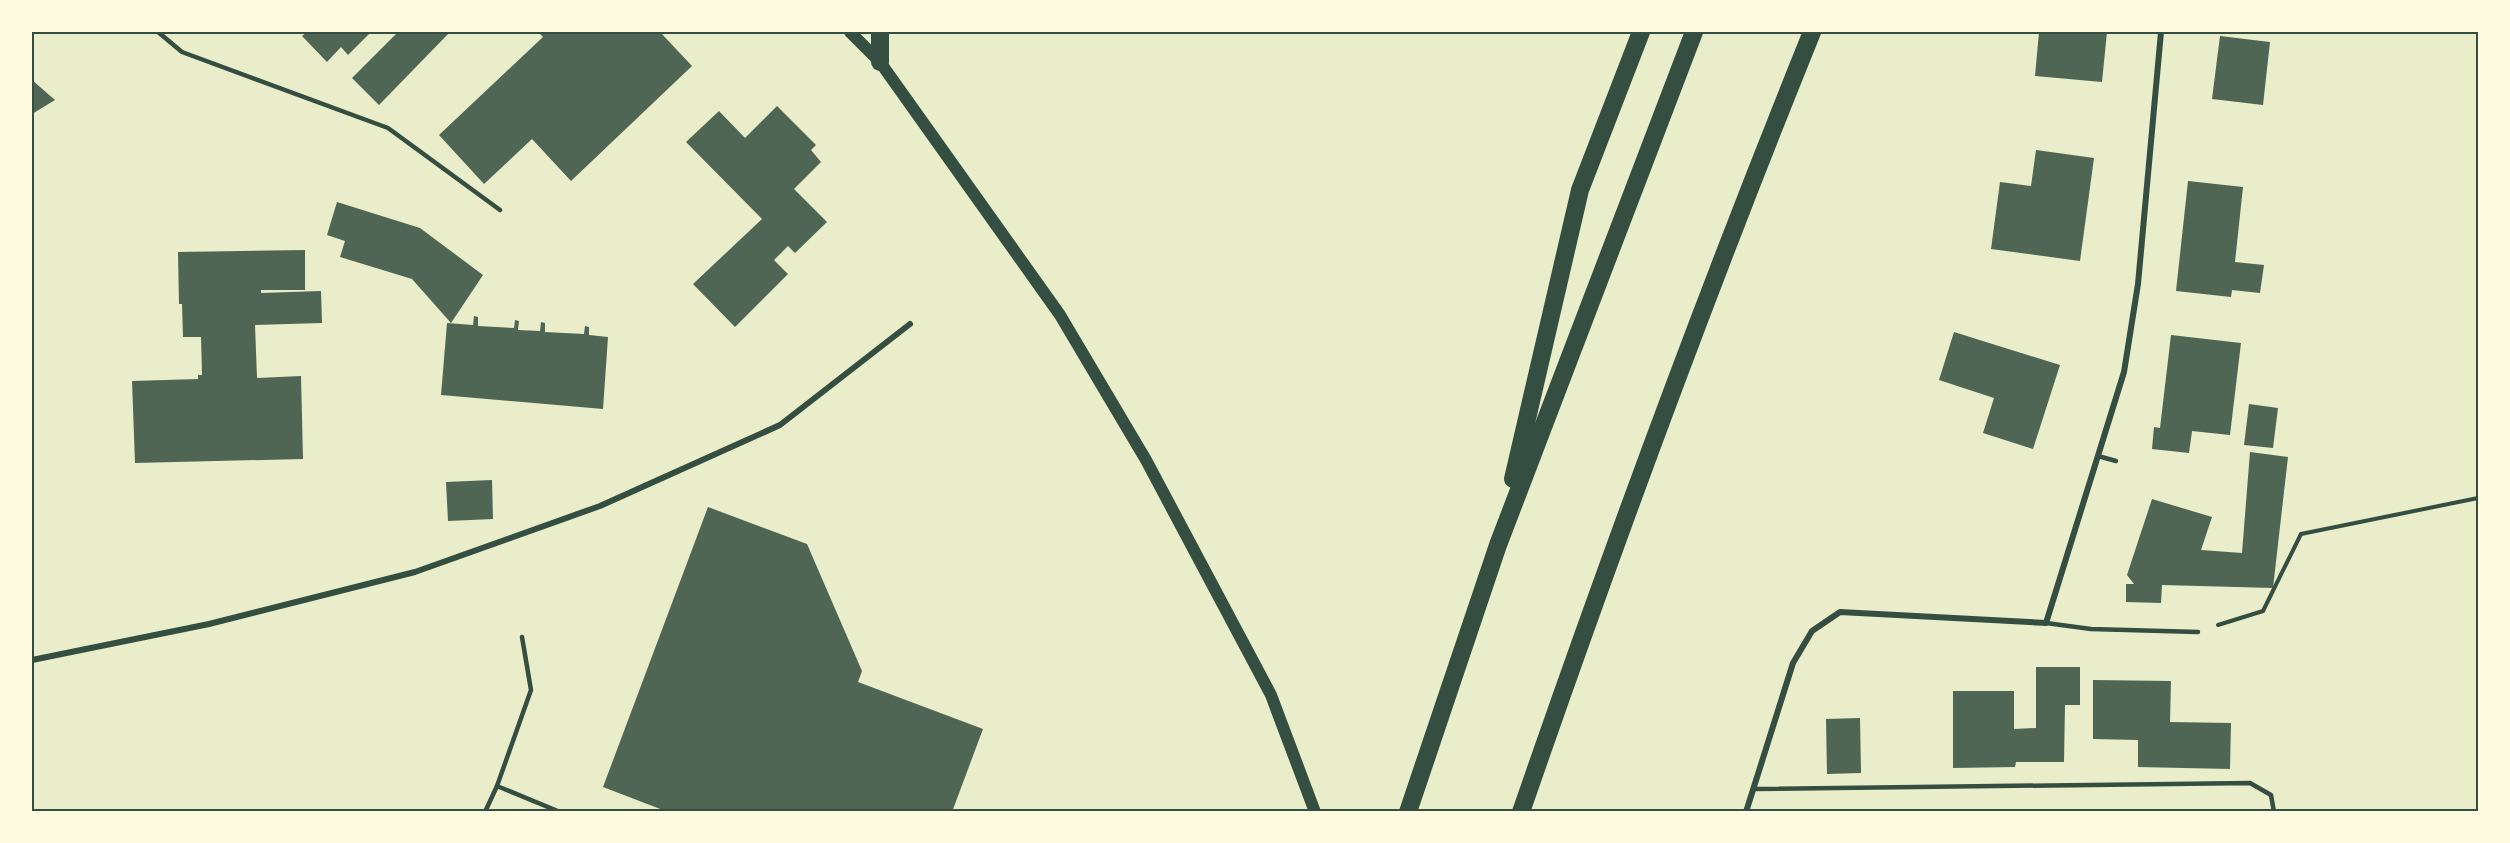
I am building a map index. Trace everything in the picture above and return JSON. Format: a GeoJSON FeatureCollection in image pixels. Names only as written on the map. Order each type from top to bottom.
{"type":"FeatureCollection","features":[{"type":"Feature","properties":{"kind":"highway"},"geometry":{"type":"LineString","coordinates":[[880,32],[880,62]]}},
{"type":"Feature","properties":{"kind":"highway"},"geometry":{"type":"LineString","coordinates":[[1498,545],[1580,190],[1641,32]]}},
{"type":"Feature","properties":{"kind":"highway"},"geometry":{"type":"LineString","coordinates":[[1408,812],[1498,545],[1694,32]]}},
{"type":"Feature","properties":{"kind":"highway"},"geometry":{"type":"LineString","coordinates":[[1521,812],[1582,637],[1722,254],[1812,32]]}},
{"type":"Feature","properties":{"kind":"main road"},"geometry":{"type":"LineString","coordinates":[[850,32],[880,62],[1060,315],[1146,460],[1271,695],[1315,812]]}},
{"type":"Feature","properties":{"kind":"street"},"geometry":{"type":"LineString","coordinates":[[1746,812],[1793,663],[1812,631],[1840,612],[2046,623],[2124,372],[2138,284],[2161,32]]}},
{"type":"Feature","properties":{"kind":"street"},"geometry":{"type":"LineString","coordinates":[[32,660],[209,624],[415,572],[600,506],[780,425],[910,324]]}},
{"type":"Feature","properties":{"kind":"lane"},"geometry":{"type":"LineString","coordinates":[[158,32],[182,52],[388,128],[500,210]]}},
{"type":"Feature","properties":{"kind":"lane"},"geometry":{"type":"LineString","coordinates":[[2098,456],[2116,461]]}},
{"type":"Feature","properties":{"kind":"lane"},"geometry":{"type":"LineString","coordinates":[[2046,623],[2091,629],[2198,632]]}},
{"type":"Feature","properties":{"kind":"lane"},"geometry":{"type":"LineString","coordinates":[[485,812],[497,786],[531,690],[522,637]]}},
{"type":"Feature","properties":{"kind":"lane"},"geometry":{"type":"LineString","coordinates":[[1753,789],[2250,783],[2271,795],[2274,812]]}},
{"type":"Feature","properties":{"kind":"lane"},"geometry":{"type":"LineString","coordinates":[[497,786],[560,812]]}},
{"type":"Feature","properties":{"kind":"path"},"geometry":{"type":"LineString","coordinates":[[2198,632],[2263,611],[2301,534],[2478,498]]}},
{"type":"Feature","properties":{"kind":"building"},"geometry":{"type":"Polygon","coordinates":[[[307,32],[371,32],[348,55],[341,47],[327,62],[302,36],[307,32]]]}},
{"type":"Feature","properties":{"kind":"building"},"geometry":{"type":"Polygon","coordinates":[[[398,32],[450,32],[379,105],[352,78],[398,32]]]}},
{"type":"Feature","properties":{"kind":"building"},"geometry":{"type":"Polygon","coordinates":[[[538,32],[660,32],[692,66],[571,181],[532,139],[484,184],[439,135],[543,37],[538,32]]]}},
{"type":"Feature","properties":{"kind":"building"},"geometry":{"type":"Polygon","coordinates":[[[2039,32],[2107,32],[2102,82],[2035,76],[2039,32]]]}},
{"type":"Feature","properties":{"kind":"building"},"geometry":{"type":"Polygon","coordinates":[[[2220,36],[2270,42],[2263,105],[2212,99],[2220,36]]]}},
{"type":"Feature","properties":{"kind":"building"},"geometry":{"type":"Polygon","coordinates":[[[32,80],[55,100],[32,114],[32,80]]]}},
{"type":"Feature","properties":{"kind":"building"},"geometry":{"type":"Polygon","coordinates":[[[777,106],[816,145],[811,150],[821,162],[794,189],[827,222],[795,253],[788,246],[774,260],[788,274],[735,327],[693,284],[762,219],[686,142],[719,111],[745,138],[777,106]]]}},
{"type":"Feature","properties":{"kind":"building"},"geometry":{"type":"Polygon","coordinates":[[[2036,150],[2094,158],[2080,261],[1991,249],[2000,182],[2031,186],[2036,150]]]}},
{"type":"Feature","properties":{"kind":"building"},"geometry":{"type":"Polygon","coordinates":[[[2188,181],[2243,187],[2235,262],[2264,265],[2260,293],[2232,290],[2231,297],[2176,291],[2188,181]]]}},
{"type":"Feature","properties":{"kind":"building"},"geometry":{"type":"Polygon","coordinates":[[[337,202],[420,228],[483,275],[451,323],[412,279],[340,257],[345,241],[327,235],[337,202]]]}},
{"type":"Feature","properties":{"kind":"building"},"geometry":{"type":"Polygon","coordinates":[[[305,250],[305,290],[261,290],[261,293],[321,291],[322,323],[255,325],[257,378],[301,376],[303,459],[135,463],[132,381],[198,379],[198,375],[202,375],[201,337],[183,337],[182,304],[179,304],[178,252],[305,250]]]}},
{"type":"Feature","properties":{"kind":"building"},"geometry":{"type":"Polygon","coordinates":[[[474,316],[478,317],[478,326],[514,328],[515,320],[519,321],[518,330],[540,331],[541,322],[545,323],[545,332],[584,334],[585,326],[589,327],[589,335],[608,337],[603,409],[441,395],[447,323],[473,325],[474,316]]]}},
{"type":"Feature","properties":{"kind":"building"},"geometry":{"type":"Polygon","coordinates":[[[1954,332],[2060,365],[2033,449],[1983,433],[1994,398],[1939,380],[1954,332]]]}},
{"type":"Feature","properties":{"kind":"building"},"geometry":{"type":"Polygon","coordinates":[[[2171,335],[2241,343],[2230,435],[2192,431],[2189,453],[2152,449],[2154,427],[2160,428],[2171,335]]]}},
{"type":"Feature","properties":{"kind":"building"},"geometry":{"type":"Polygon","coordinates":[[[2249,404],[2278,408],[2273,448],[2244,445],[2249,404]]]}},
{"type":"Feature","properties":{"kind":"building"},"geometry":{"type":"Polygon","coordinates":[[[2250,452],[2288,457],[2273,588],[2162,585],[2161,603],[2126,602],[2126,584],[2134,584],[2127,575],[2152,499],[2212,517],[2201,550],[2242,553],[2250,452]]]}},
{"type":"Feature","properties":{"kind":"building"},"geometry":{"type":"Polygon","coordinates":[[[492,480],[493,519],[448,521],[446,482],[492,480]]]}},
{"type":"Feature","properties":{"kind":"building"},"geometry":{"type":"Polygon","coordinates":[[[708,507],[807,544],[862,671],[858,682],[983,729],[952,812],[668,812],[603,787],[708,507]]]}},
{"type":"Feature","properties":{"kind":"building"},"geometry":{"type":"Polygon","coordinates":[[[2036,667],[2080,667],[2080,705],[2065,705],[2064,762],[2016,762],[2015,767],[1953,768],[1953,691],[2014,691],[2014,729],[2036,728],[2036,667]]]}},
{"type":"Feature","properties":{"kind":"building"},"geometry":{"type":"Polygon","coordinates":[[[2093,680],[2171,681],[2170,722],[2231,723],[2230,769],[2138,767],[2138,740],[2093,739],[2093,680]]]}},
{"type":"Feature","properties":{"kind":"building"},"geometry":{"type":"Polygon","coordinates":[[[1860,718],[1861,773],[1827,774],[1826,719],[1860,718]]]}}]}
